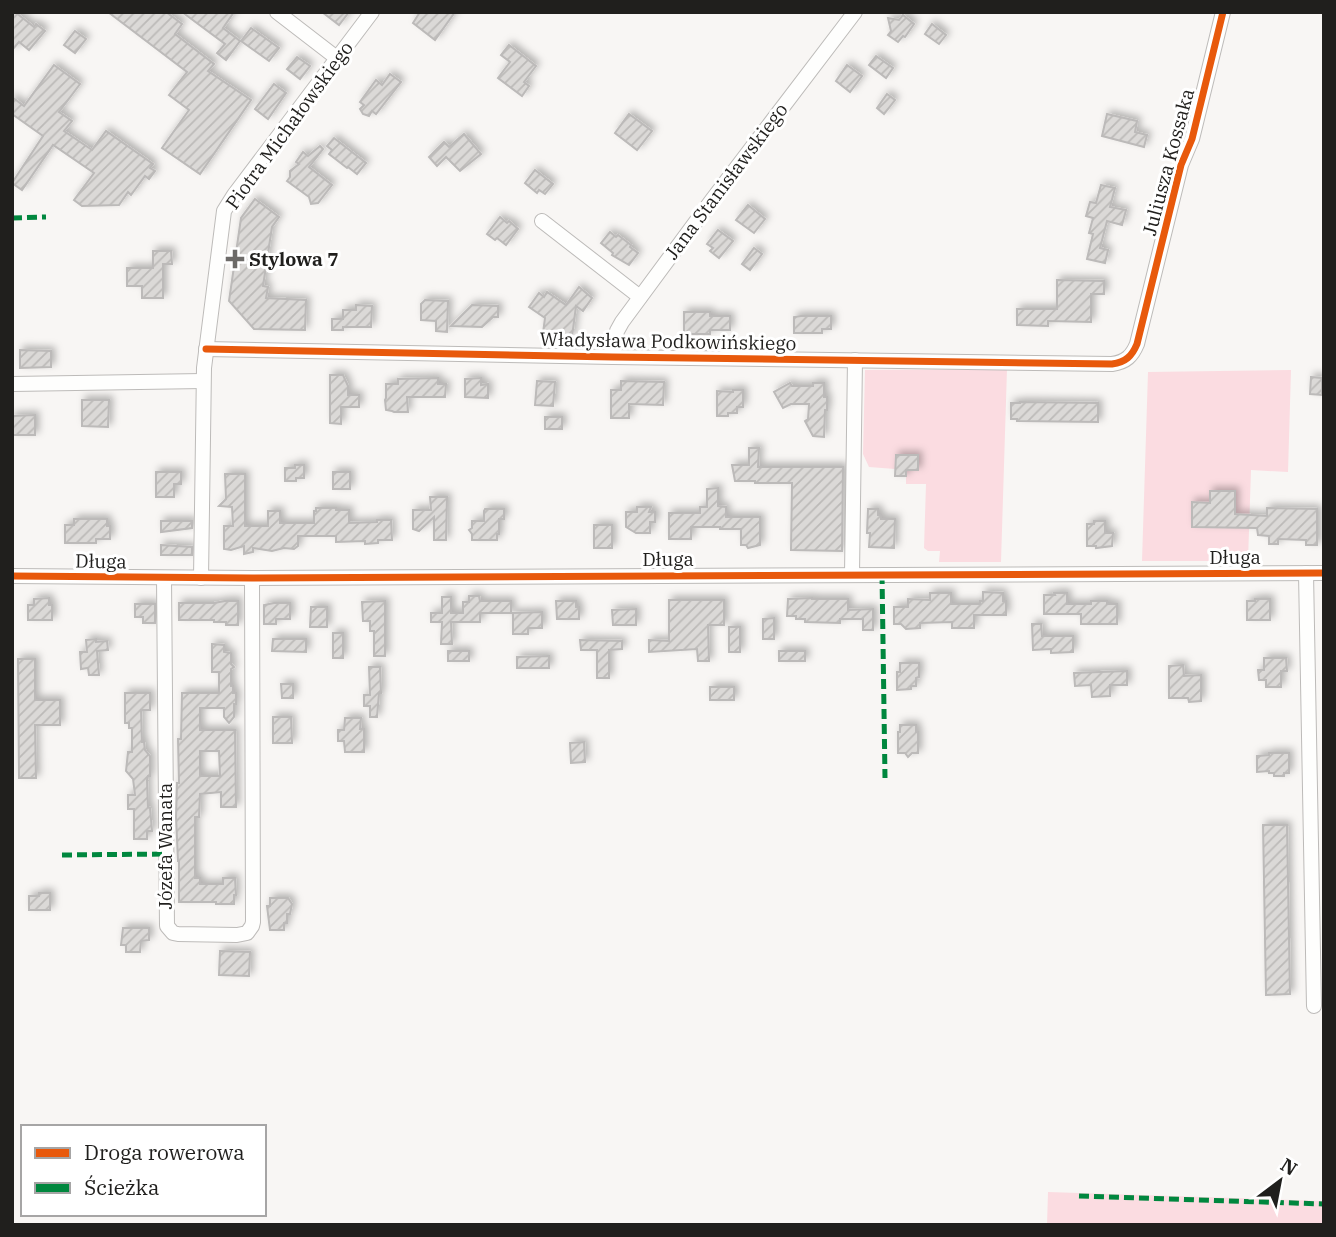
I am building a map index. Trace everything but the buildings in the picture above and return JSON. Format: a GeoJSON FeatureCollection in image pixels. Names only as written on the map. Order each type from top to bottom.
{"type":"FeatureCollection","features":[{"type":"Feature","properties":{"kind":"street"},"geometry":{"type":"LineString","coordinates":[[277,12],[338,59]]}},
{"type":"Feature","properties":{"kind":"street","name":"Piotra Michałowskiego"},"geometry":{"type":"LineString","coordinates":[[201,578],[204,381],[222,221],[228,202],[372,12]]}},
{"type":"Feature","properties":{"kind":"street","name":"Jana Stanisławskiego"},"geometry":{"type":"LineString","coordinates":[[612,357],[617,331],[622,322],[855,12]]}},
{"type":"Feature","properties":{"kind":"street","name":"Juliusza Kossaka"},"geometry":{"type":"LineString","coordinates":[[1128,359],[1137,344],[1181,165],[1192,139],[1223,12]]}},
{"type":"Feature","properties":{"kind":"street"},"geometry":{"type":"LineString","coordinates":[[542,221],[640,297]]}},
{"type":"Feature","properties":{"kind":"street","name":"Władysława Podkowińskiego"},"geometry":{"type":"LineString","coordinates":[[206,349],[1112,364],[1128,359]]}},
{"type":"Feature","properties":{"kind":"street"},"geometry":{"type":"LineString","coordinates":[[852,574],[855,360]]}},
{"type":"Feature","properties":{"kind":"street"},"geometry":{"type":"LineString","coordinates":[[12,384],[204,381]]}},
{"type":"Feature","properties":{"kind":"street"},"geometry":{"type":"LineString","coordinates":[[1306,573],[1314,1006]]}},
{"type":"Feature","properties":{"kind":"street","name":"Długa"},"geometry":{"type":"LineString","coordinates":[[12,576],[253,578],[1324,573]]}},
{"type":"Feature","properties":{"kind":"street","name":"Józefa Wanata"},"geometry":{"type":"LineString","coordinates":[[164,578],[167,926],[173,933],[178,934],[237,935],[247,933],[253,922],[253,578]]}},
{"type":"Feature","properties":{"kind":"shaded area"},"geometry":{"type":"Polygon","coordinates":[[[1007,369],[1001,562],[939,562],[940,551],[928,551],[924,548],[926,484],[906,484],[906,470],[918,455],[896,455],[895,469],[869,467],[863,454],[865,370],[1007,369]]]}},
{"type":"Feature","properties":{"kind":"shaded area"},"geometry":{"type":"Polygon","coordinates":[[[1291,370],[1288,472],[1251,470],[1248,561],[1142,561],[1148,372],[1291,370]]]}},
{"type":"Feature","properties":{"kind":"shaded area"},"geometry":{"type":"Polygon","coordinates":[[[1048,1192],[1324,1201],[1324,1225],[1047,1225],[1048,1192]]]}},
{"type":"Feature","properties":{"kind":"marked path"},"geometry":{"type":"LineString","coordinates":[[12,218],[46,217]]}},
{"type":"Feature","properties":{"kind":"marked path"},"geometry":{"type":"LineString","coordinates":[[882,574],[885,778]]}},
{"type":"Feature","properties":{"kind":"marked path"},"geometry":{"type":"LineString","coordinates":[[62,855],[165,854]]}},
{"type":"Feature","properties":{"kind":"marked path"},"geometry":{"type":"LineString","coordinates":[[1079,1196],[1324,1204]]}},
{"type":"Feature","properties":{"kind":"cycle path"},"geometry":{"type":"LineString","coordinates":[[206,349],[613,357],[1121,362],[1131,355],[1137,344],[1181,165],[1192,139],[1223,12]]}},
{"type":"Feature","properties":{"kind":"cycle path"},"geometry":{"type":"LineString","coordinates":[[12,576],[252,578],[1324,573]]}},
{"type":"Feature","properties":{"kind":"place","name":"Stylowa 7"},"geometry":{"type":"Point","coordinates":[235,259]}}]}
